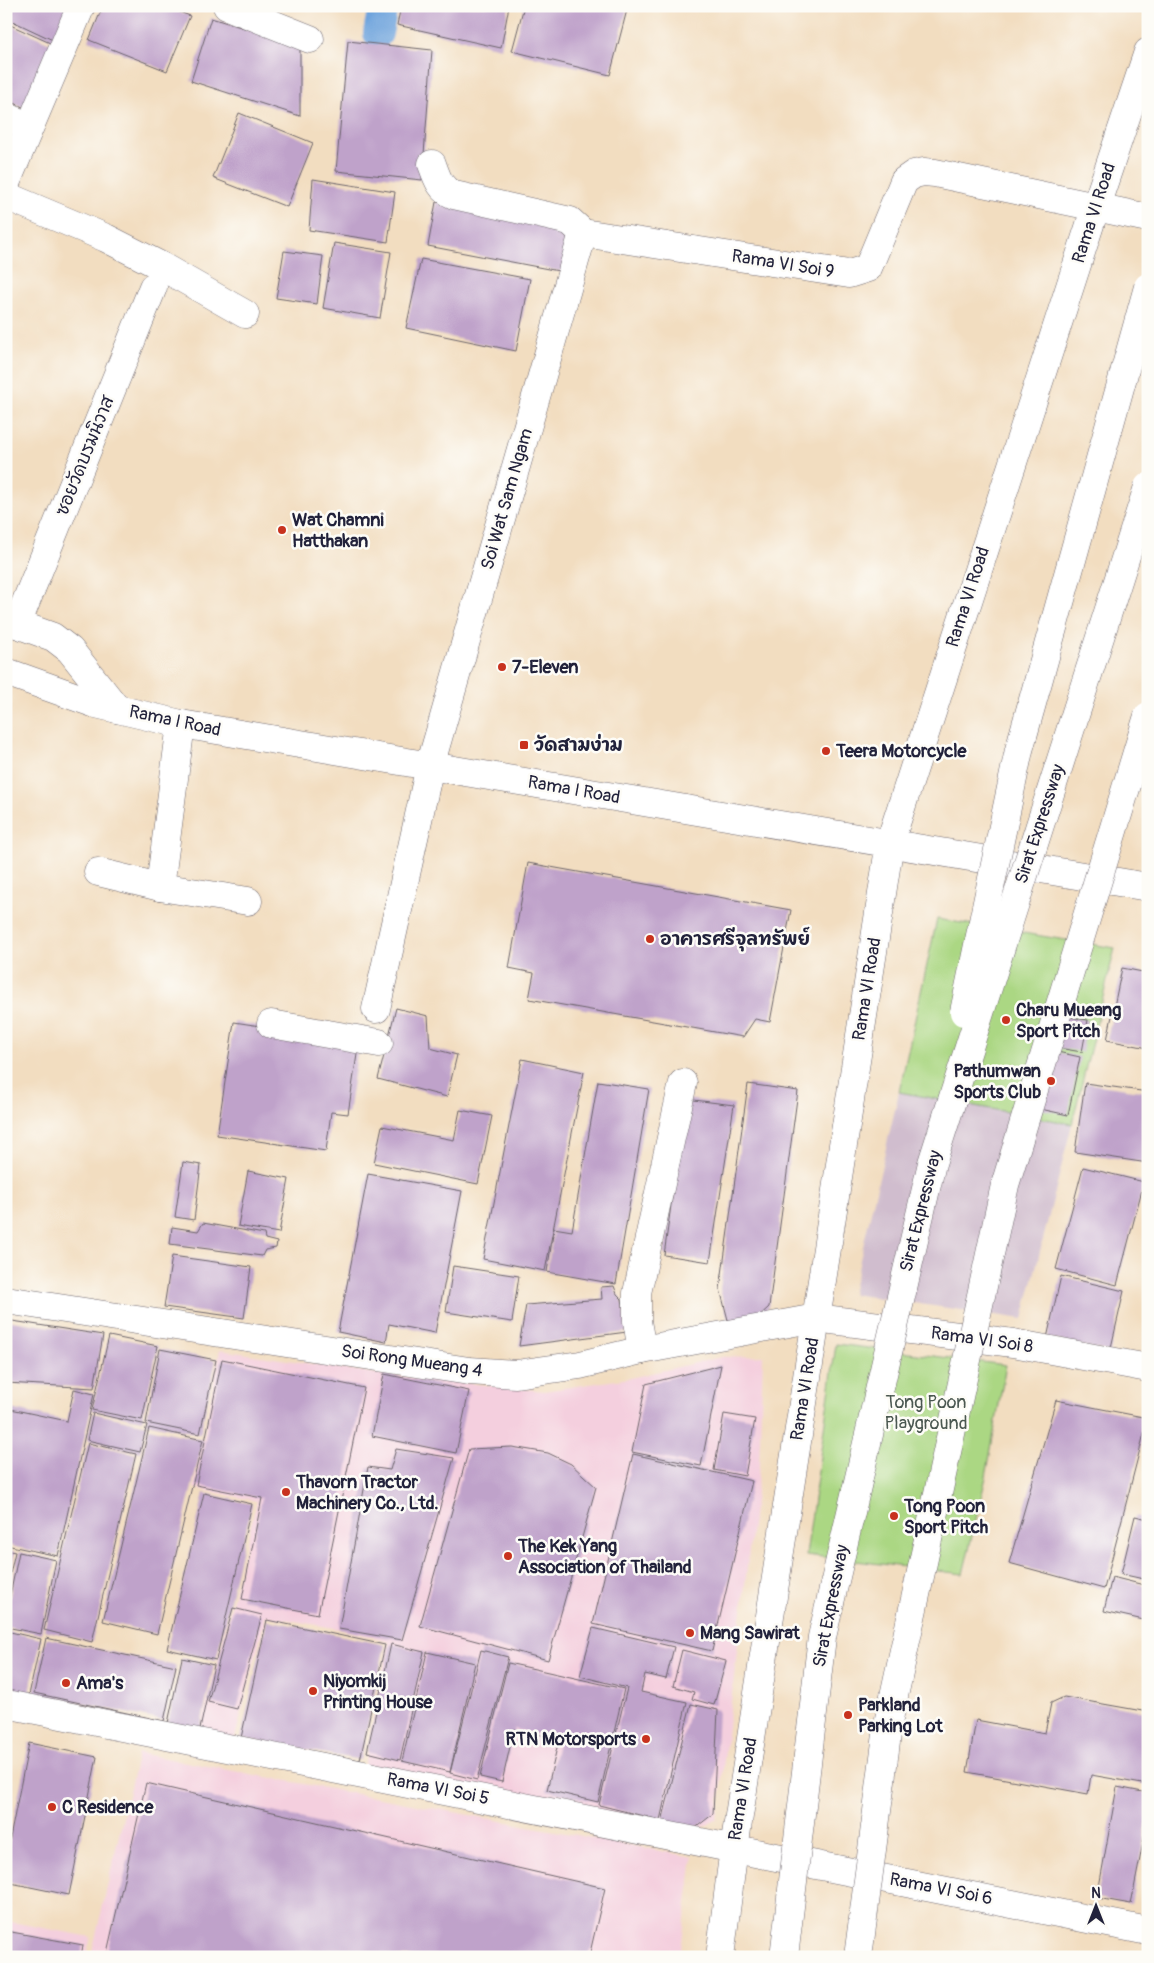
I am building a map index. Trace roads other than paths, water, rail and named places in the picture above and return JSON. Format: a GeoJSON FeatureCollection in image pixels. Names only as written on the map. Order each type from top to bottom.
{"type":"FeatureCollection","features":[{"type":"Feature","properties":{"kind":"main road"},"geometry":{"type":"LineString","coordinates":[[6,183],[17,122],[81,6]]}},
{"type":"Feature","properties":{"kind":"main road"},"geometry":{"type":"LineString","coordinates":[[227,6],[310,39]]}},
{"type":"Feature","properties":{"kind":"main road","name":"Rama VI Road"},"geometry":{"type":"LineString","coordinates":[[720,1957],[734,1848],[890,842],[1096,206],[1148,52]]}},
{"type":"Feature","properties":{"kind":"main road","name":"Rama VI Soi 9"},"geometry":{"type":"LineString","coordinates":[[432,164],[439,184],[446,192],[570,221],[583,232],[849,274],[868,268],[904,181],[914,174],[924,172],[943,174],[1148,218]]}},
{"type":"Feature","properties":{"kind":"main road"},"geometry":{"type":"LineString","coordinates":[[6,196],[106,238],[161,266],[245,314]]}},
{"type":"Feature","properties":{"kind":"main road","name":"Soi Wat Sam Ngam"},"geometry":{"type":"LineString","coordinates":[[376,1009],[430,766],[583,232]]}},
{"type":"Feature","properties":{"kind":"main road","name":"ซอยวัดบรมนิวาส"},"geometry":{"type":"LineString","coordinates":[[116,709],[70,650],[53,637],[12,622],[153,287]]}},
{"type":"Feature","properties":{"kind":"main road"},"geometry":{"type":"LineString","coordinates":[[932,1163],[1019,750],[1148,287]]}},
{"type":"Feature","properties":{"kind":"main road","name":"Sirat Expressway"},"geometry":{"type":"LineString","coordinates":[[784,1957],[822,1637],[932,1163],[1148,487]]}},
{"type":"Feature","properties":{"kind":"main road","name":"Rama I Road"},"geometry":{"type":"LineString","coordinates":[[6,672],[78,698],[181,724],[733,818],[890,842],[1148,888]]}},
{"type":"Feature","properties":{"kind":"main road"},"geometry":{"type":"LineString","coordinates":[[858,1957],[889,1719],[1005,1185],[1148,716]]}},
{"type":"Feature","properties":{"kind":"main road"},"geometry":{"type":"LineString","coordinates":[[160,887],[181,724]]}},
{"type":"Feature","properties":{"kind":"main road"},"geometry":{"type":"LineString","coordinates":[[98,872],[160,887],[248,901]]}},
{"type":"Feature","properties":{"kind":"main road"},"geometry":{"type":"LineString","coordinates":[[271,1024],[379,1043]]}},
{"type":"Feature","properties":{"kind":"main road"},"geometry":{"type":"LineString","coordinates":[[642,1350],[637,1321],[637,1293],[683,1083]]}},
{"type":"Feature","properties":{"kind":"main road","name":"Soi Rong Mueang 4"},"geometry":{"type":"LineString","coordinates":[[6,1300],[469,1372],[516,1374],[580,1365],[642,1350],[816,1318]]}},
{"type":"Feature","properties":{"kind":"main road","name":"Rama VI Soi 8"},"geometry":{"type":"LineString","coordinates":[[816,1318],[1013,1342],[1148,1368]]}},
{"type":"Feature","properties":{"kind":"main road","name":"Rama VI Soi 5"},"geometry":{"type":"LineString","coordinates":[[6,1704],[734,1848]]}},
{"type":"Feature","properties":{"kind":"main road","name":"Rama VI Soi 6"},"geometry":{"type":"LineString","coordinates":[[734,1848],[1148,1931]]}},
{"type":"Feature","properties":{"kind":"waterway"},"geometry":{"type":"LineString","coordinates":[[378,33],[383,6]]}},
{"type":"Feature","properties":{"kind":"place","name":"Wat Chamni Hatthakan"},"geometry":{"type":"Point","coordinates":[282,530]}},
{"type":"Feature","properties":{"kind":"place","name":"7-Eleven"},"geometry":{"type":"Point","coordinates":[502,667]}},
{"type":"Feature","properties":{"kind":"place","name":"วัดสามง่าม"},"geometry":{"type":"Point","coordinates":[524,745]}},
{"type":"Feature","properties":{"kind":"place","name":"Teera Motorcycle"},"geometry":{"type":"Point","coordinates":[826,751]}},
{"type":"Feature","properties":{"kind":"place","name":"อาคารศรีจุลทรัพย์"},"geometry":{"type":"Point","coordinates":[650,939]}},
{"type":"Feature","properties":{"kind":"place","name":"Charu Mueang Sport Pitch"},"geometry":{"type":"Point","coordinates":[1006,1020]}},
{"type":"Feature","properties":{"kind":"place","name":"Pathumwan Sports Club"},"geometry":{"type":"Point","coordinates":[1051,1081]}},
{"type":"Feature","properties":{"kind":"place","name":"Thavorn Tractor Machinery Co., Ltd."},"geometry":{"type":"Point","coordinates":[286,1492]}},
{"type":"Feature","properties":{"kind":"place","name":"Tong Poon Sport Pitch"},"geometry":{"type":"Point","coordinates":[894,1516]}},
{"type":"Feature","properties":{"kind":"place","name":"The Kek Yang Association of Thailand"},"geometry":{"type":"Point","coordinates":[508,1556]}},
{"type":"Feature","properties":{"kind":"place","name":"Mang Sawirat"},"geometry":{"type":"Point","coordinates":[690,1633]}},
{"type":"Feature","properties":{"kind":"place","name":"Ama's"},"geometry":{"type":"Point","coordinates":[66,1683]}},
{"type":"Feature","properties":{"kind":"place","name":"Niyomkij Printing House"},"geometry":{"type":"Point","coordinates":[313,1691]}},
{"type":"Feature","properties":{"kind":"place","name":"Parkland Parking Lot"},"geometry":{"type":"Point","coordinates":[848,1715]}},
{"type":"Feature","properties":{"kind":"place","name":"RTN Motorsports"},"geometry":{"type":"Point","coordinates":[646,1739]}},
{"type":"Feature","properties":{"kind":"place","name":"C Residence"},"geometry":{"type":"Point","coordinates":[52,1807]}},
{"type":"Feature","properties":{"kind":"park label","name":"Tong Poon Playground"},"geometry":{"type":"Point","coordinates":[926,1412]}}]}
